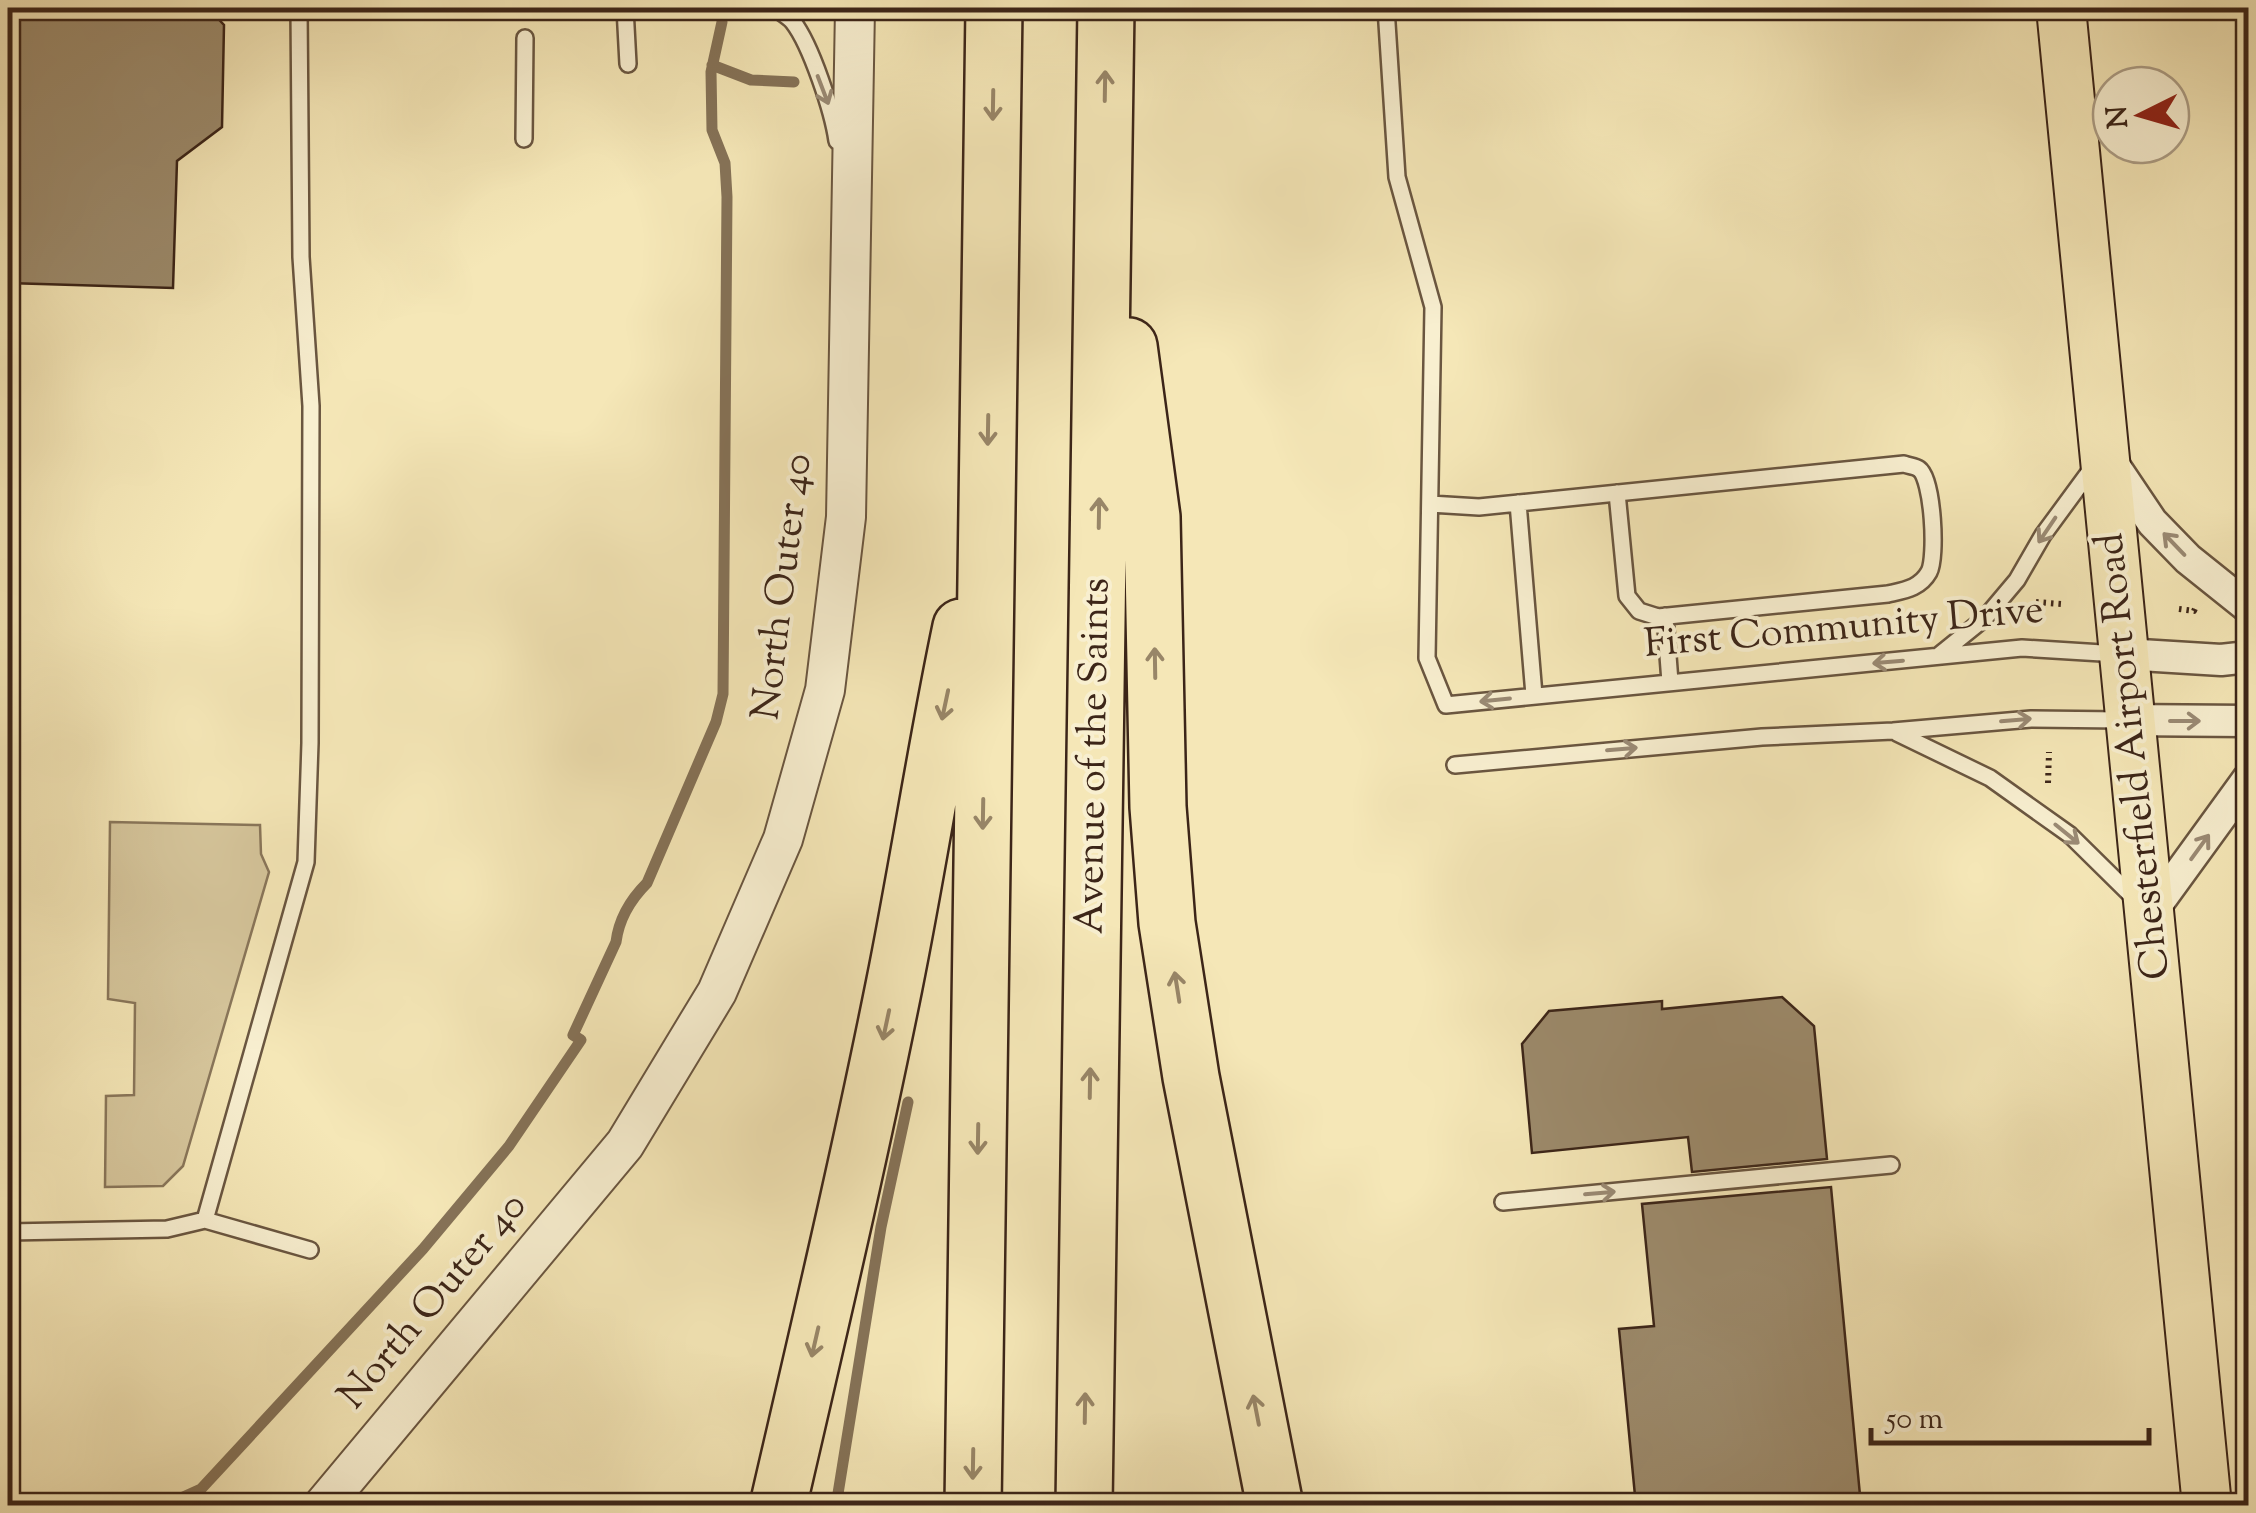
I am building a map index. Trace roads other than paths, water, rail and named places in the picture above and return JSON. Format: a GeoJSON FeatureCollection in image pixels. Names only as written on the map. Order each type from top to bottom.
{"type":"FeatureCollection","features":[{"type":"Feature","properties":{"kind":"highway"},"geometry":{"type":"LineString","coordinates":[[972,1506],[994,8]]}},
{"type":"Feature","properties":{"kind":"highway","name":"Avenue of the Saints"},"geometry":{"type":"LineString","coordinates":[[1084,1506],[1106,8]]}},
{"type":"Feature","properties":{"kind":"highway"},"geometry":{"type":"LineString","coordinates":[[1104,165],[1152,517],[1158,807],[1167,923],[1191,1076],[1275,1506]]}},
{"type":"Feature","properties":{"kind":"highway"},"geometry":{"type":"LineString","coordinates":[[778,1506],[894,990],[939,732],[987,507]]}},
{"type":"Feature","properties":{"kind":"main road","name":"Chesterfield Airport Road"},"geometry":{"type":"LineString","coordinates":[[2061,8],[2124,654],[2126,721],[2150,914],[2206,1506]]}},
{"type":"Feature","properties":{"kind":"street","name":"North Outer 40"},"geometry":{"type":"LineString","coordinates":[[323,1506],[625,1144],[717,992],[783,839],[825,690],[846,518],[855,8]]}},
{"type":"Feature","properties":{"kind":"street"},"geometry":{"type":"LineString","coordinates":[[2105,451],[2152,522],[2188,559],[2248,607]]}},
{"type":"Feature","properties":{"kind":"street","name":"First Community Drive"},"geometry":{"type":"LineString","coordinates":[[2124,654],[2221,660],[2248,657]]}},
{"type":"Feature","properties":{"kind":"street"},"geometry":{"type":"LineString","coordinates":[[2126,721],[2248,720]]}},
{"type":"Feature","properties":{"kind":"street"},"geometry":{"type":"LineString","coordinates":[[2150,914],[2248,779]]}},
{"type":"Feature","properties":{"kind":"lane"},"geometry":{"type":"LineString","coordinates":[[205,1220],[306,862],[310,406],[300,257],[299,8]]}},
{"type":"Feature","properties":{"kind":"lane"},"geometry":{"type":"LineString","coordinates":[[624,8],[628,64]]}},
{"type":"Feature","properties":{"kind":"lane"},"geometry":{"type":"LineString","coordinates":[[775,8],[793,22],[833,115],[850,242]]}},
{"type":"Feature","properties":{"kind":"lane"},"geometry":{"type":"LineString","coordinates":[[1386,8],[1398,177],[1433,307],[1430,504],[1518,503],[1904,464],[1919,469],[1927,480],[1934,554],[1929,572],[1914,588],[1888,594],[1665,616],[1639,611],[1627,596],[1617,493]]}},
{"type":"Feature","properties":{"kind":"lane"},"geometry":{"type":"LineString","coordinates":[[524,139],[525,38]]}},
{"type":"Feature","properties":{"kind":"lane"},"geometry":{"type":"LineString","coordinates":[[1938,657],[1985,618],[2017,580],[2044,535],[2105,451]]}},
{"type":"Feature","properties":{"kind":"lane"},"geometry":{"type":"LineString","coordinates":[[1518,503],[1534,696]]}},
{"type":"Feature","properties":{"kind":"lane","name":"First Community Drive"},"geometry":{"type":"LineString","coordinates":[[1430,504],[1427,658],[1446,704],[2022,648],[2124,654]]}},
{"type":"Feature","properties":{"kind":"lane"},"geometry":{"type":"LineString","coordinates":[[1665,616],[1670,682]]}},
{"type":"Feature","properties":{"kind":"lane"},"geometry":{"type":"LineString","coordinates":[[1455,765],[1762,737],[2031,719],[2126,721]]}},
{"type":"Feature","properties":{"kind":"lane"},"geometry":{"type":"LineString","coordinates":[[1893,731],[1990,778],[2070,834],[2150,914]]}},
{"type":"Feature","properties":{"kind":"lane"},"geometry":{"type":"LineString","coordinates":[[1502,1202],[1891,1165]]}},
{"type":"Feature","properties":{"kind":"lane"},"geometry":{"type":"LineString","coordinates":[[8,1232],[167,1229],[205,1220],[310,1250]]}},
{"type":"Feature","properties":{"kind":"waterway"},"geometry":{"type":"LineString","coordinates":[[132,1502],[181,1498],[201,1489],[423,1249],[509,1146],[581,1040],[573,1035],[616,942],[623,917],[647,883],[716,722],[723,694],[727,197],[725,163],[712,130],[711,72],[722,22]]}},
{"type":"Feature","properties":{"kind":"waterway"},"geometry":{"type":"LineString","coordinates":[[712,65],[751,80],[794,82]]}},
{"type":"Feature","properties":{"kind":"waterway"},"geometry":{"type":"LineString","coordinates":[[836,1506],[881,1227],[908,1102]]}}]}
